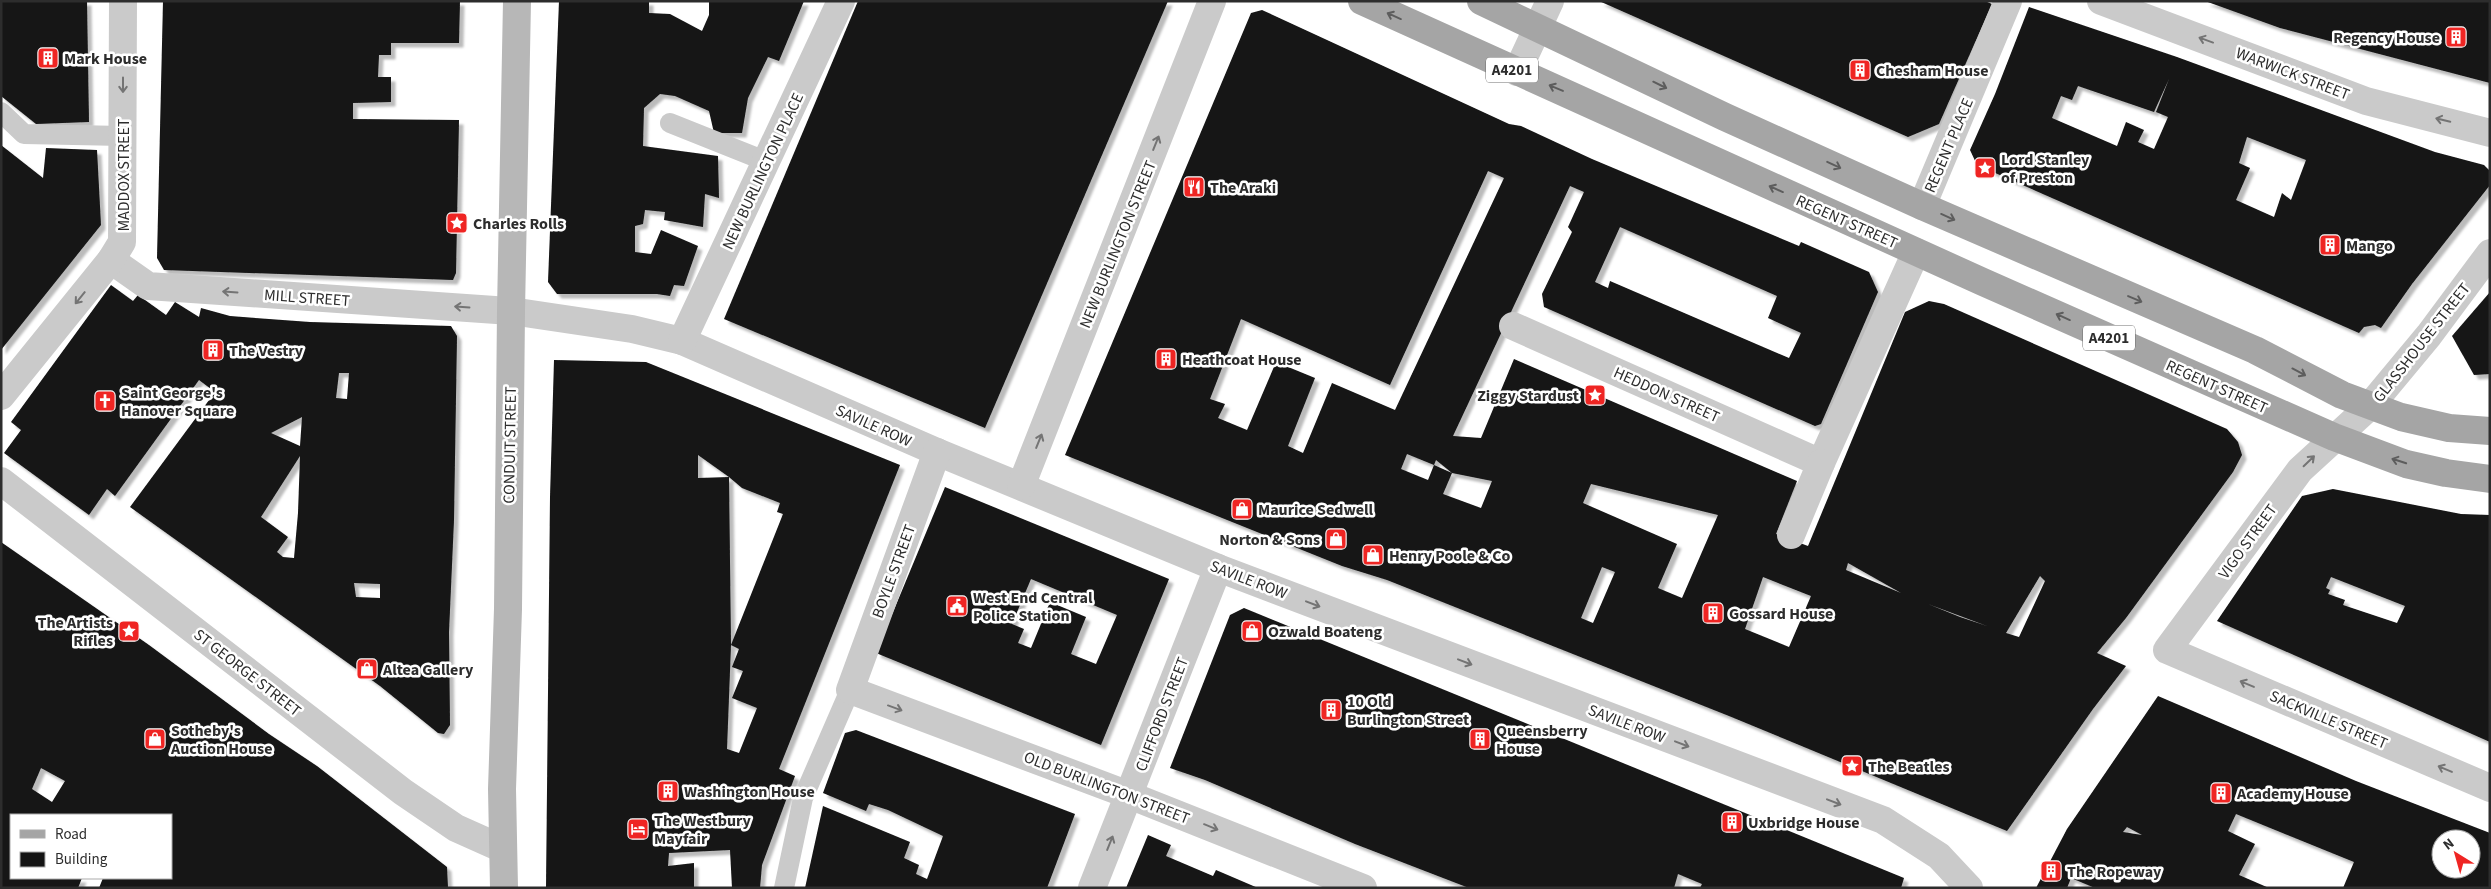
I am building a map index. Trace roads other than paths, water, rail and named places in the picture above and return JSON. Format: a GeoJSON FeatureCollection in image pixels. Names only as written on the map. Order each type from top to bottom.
{"type":"FeatureCollection","features":[{"type":"Feature","properties":{"kind":"main road","name":"CONDUIT STREET"},"geometry":{"type":"LineString","coordinates":[[504,888],[502,824],[508,610],[517,1]]}},
{"type":"Feature","properties":{"kind":"main road","name":"REGENT STREET"},"geometry":{"type":"LineString","coordinates":[[1362,1],[1916,252],[2334,437],[2406,464],[2446,473],[2490,479]]}},
{"type":"Feature","properties":{"kind":"main road","name":"A4201"},"geometry":{"type":"LineString","coordinates":[[1481,1],[1922,206],[2255,350],[2370,406],[2401,417],[2449,428],[2490,431]]}},
{"type":"Feature","properties":{"kind":"street","name":"MADDOX STREET"},"geometry":{"type":"LineString","coordinates":[[1,396],[111,260],[122,242],[123,1]]}},
{"type":"Feature","properties":{"kind":"street","name":"NEW BURLINGTON PLACE"},"geometry":{"type":"LineString","coordinates":[[682,341],[768,162],[841,1]]}},
{"type":"Feature","properties":{"kind":"street","name":"NEW BURLINGTON STREET"},"geometry":{"type":"LineString","coordinates":[[1021,486],[1212,1]]}},
{"type":"Feature","properties":{"kind":"street"},"geometry":{"type":"LineString","coordinates":[[1518,72],[1550,1]]}},
{"type":"Feature","properties":{"kind":"street","name":"REGENT PLACE"},"geometry":{"type":"LineString","coordinates":[[1922,206],[2008,1]]}},
{"type":"Feature","properties":{"kind":"street","name":"WARWICK STREET"},"geometry":{"type":"LineString","coordinates":[[2101,1],[2366,101],[2490,133]]}},
{"type":"Feature","properties":{"kind":"street"},"geometry":{"type":"LineString","coordinates":[[1791,535],[1821,463],[1916,252]]}},
{"type":"Feature","properties":{"kind":"street","name":"GLASSHOUSE STREET"},"geometry":{"type":"LineString","coordinates":[[2370,406],[2429,335],[2490,253]]}},
{"type":"Feature","properties":{"kind":"street","name":"MILL STREET"},"geometry":{"type":"LineString","coordinates":[[111,260],[148,286],[511,311]]}},
{"type":"Feature","properties":{"kind":"street","name":"SAVILE ROW"},"geometry":{"type":"LineString","coordinates":[[511,311],[632,328],[682,341],[937,452],[1218,568],[1883,820],[1939,856],[1969,888]]}},
{"type":"Feature","properties":{"kind":"street","name":"HEDDON STREET"},"geometry":{"type":"LineString","coordinates":[[1513,326],[1821,463]]}},
{"type":"Feature","properties":{"kind":"street"},"geometry":{"type":"LineString","coordinates":[[2334,437],[2370,406]]}},
{"type":"Feature","properties":{"kind":"street","name":"VIGO STREET"},"geometry":{"type":"LineString","coordinates":[[2168,650],[2300,470],[2334,437]]}},
{"type":"Feature","properties":{"kind":"street","name":"BOYLE STREET"},"geometry":{"type":"LineString","coordinates":[[850,690],[937,452]]}},
{"type":"Feature","properties":{"kind":"street","name":"ST GEORGE STREET"},"geometry":{"type":"LineString","coordinates":[[1,481],[403,792],[456,828],[504,849]]}},
{"type":"Feature","properties":{"kind":"street","name":"CLIFFORD STREET"},"geometry":{"type":"LineString","coordinates":[[1092,888],[1218,568]]}},
{"type":"Feature","properties":{"kind":"street","name":"SACKVILLE STREET"},"geometry":{"type":"LineString","coordinates":[[2168,650],[2490,788]]}},
{"type":"Feature","properties":{"kind":"street","name":"OLD BURLINGTON STREET"},"geometry":{"type":"LineString","coordinates":[[850,690],[1129,795],[1364,888]]}},
{"type":"Feature","properties":{"kind":"lane"},"geometry":{"type":"LineString","coordinates":[[1,112],[24,134],[123,136]]}},
{"type":"Feature","properties":{"kind":"lane"},"geometry":{"type":"LineString","coordinates":[[670,123],[768,162]]}},
{"type":"Feature","properties":{"kind":"lane"},"geometry":{"type":"LineString","coordinates":[[784,888],[804,798],[850,690]]}},
{"type":"Feature","properties":{"kind":"place","name":"Regency House"},"geometry":{"type":"Point","coordinates":[2456,37]}},
{"type":"Feature","properties":{"kind":"place","name":"Mark House"},"geometry":{"type":"Point","coordinates":[48,58]}},
{"type":"Feature","properties":{"kind":"place","name":"Chesham House"},"geometry":{"type":"Point","coordinates":[1860,70]}},
{"type":"Feature","properties":{"kind":"place","name":"Lord Stanley of Preston"},"geometry":{"type":"Point","coordinates":[1985,168]}},
{"type":"Feature","properties":{"kind":"place","name":"The Araki"},"geometry":{"type":"Point","coordinates":[1194,187]}},
{"type":"Feature","properties":{"kind":"place","name":"Charles Rolls"},"geometry":{"type":"Point","coordinates":[457,223]}},
{"type":"Feature","properties":{"kind":"place","name":"Mango"},"geometry":{"type":"Point","coordinates":[2330,245]}},
{"type":"Feature","properties":{"kind":"place","name":"The Vestry"},"geometry":{"type":"Point","coordinates":[213,350]}},
{"type":"Feature","properties":{"kind":"place","name":"Heathcoat House"},"geometry":{"type":"Point","coordinates":[1166,359]}},
{"type":"Feature","properties":{"kind":"place","name":"Ziggy Stardust"},"geometry":{"type":"Point","coordinates":[1595,395]}},
{"type":"Feature","properties":{"kind":"place","name":"Saint George's Hanover Square"},"geometry":{"type":"Point","coordinates":[105,401]}},
{"type":"Feature","properties":{"kind":"place","name":"Maurice Sedwell"},"geometry":{"type":"Point","coordinates":[1242,509]}},
{"type":"Feature","properties":{"kind":"place","name":"Norton & Sons"},"geometry":{"type":"Point","coordinates":[1336,539]}},
{"type":"Feature","properties":{"kind":"place","name":"Henry Poole & Co"},"geometry":{"type":"Point","coordinates":[1373,555]}},
{"type":"Feature","properties":{"kind":"place","name":"West End Central Police Station"},"geometry":{"type":"Point","coordinates":[957,606]}},
{"type":"Feature","properties":{"kind":"place","name":"Gossard House"},"geometry":{"type":"Point","coordinates":[1713,613]}},
{"type":"Feature","properties":{"kind":"place","name":"The Artists Riﬂes"},"geometry":{"type":"Point","coordinates":[129,631]}},
{"type":"Feature","properties":{"kind":"place","name":"Ozwald Boateng"},"geometry":{"type":"Point","coordinates":[1252,631]}},
{"type":"Feature","properties":{"kind":"place","name":"Altea Gallery"},"geometry":{"type":"Point","coordinates":[367,669]}},
{"type":"Feature","properties":{"kind":"place","name":"10 Old Burlington Street"},"geometry":{"type":"Point","coordinates":[1331,710]}},
{"type":"Feature","properties":{"kind":"place","name":"Sotheby's Auction House"},"geometry":{"type":"Point","coordinates":[155,739]}},
{"type":"Feature","properties":{"kind":"place","name":"Queensberry House"},"geometry":{"type":"Point","coordinates":[1480,739]}},
{"type":"Feature","properties":{"kind":"place","name":"The Beatles"},"geometry":{"type":"Point","coordinates":[1852,766]}},
{"type":"Feature","properties":{"kind":"place","name":"Washington House"},"geometry":{"type":"Point","coordinates":[668,791]}},
{"type":"Feature","properties":{"kind":"place","name":"Academy House"},"geometry":{"type":"Point","coordinates":[2221,793]}},
{"type":"Feature","properties":{"kind":"place","name":"Uxbridge House"},"geometry":{"type":"Point","coordinates":[1732,822]}},
{"type":"Feature","properties":{"kind":"place","name":"The Westbury Mayfair"},"geometry":{"type":"Point","coordinates":[638,829]}},
{"type":"Feature","properties":{"kind":"place","name":"The Ropeway"},"geometry":{"type":"Point","coordinates":[2051,871]}}]}
